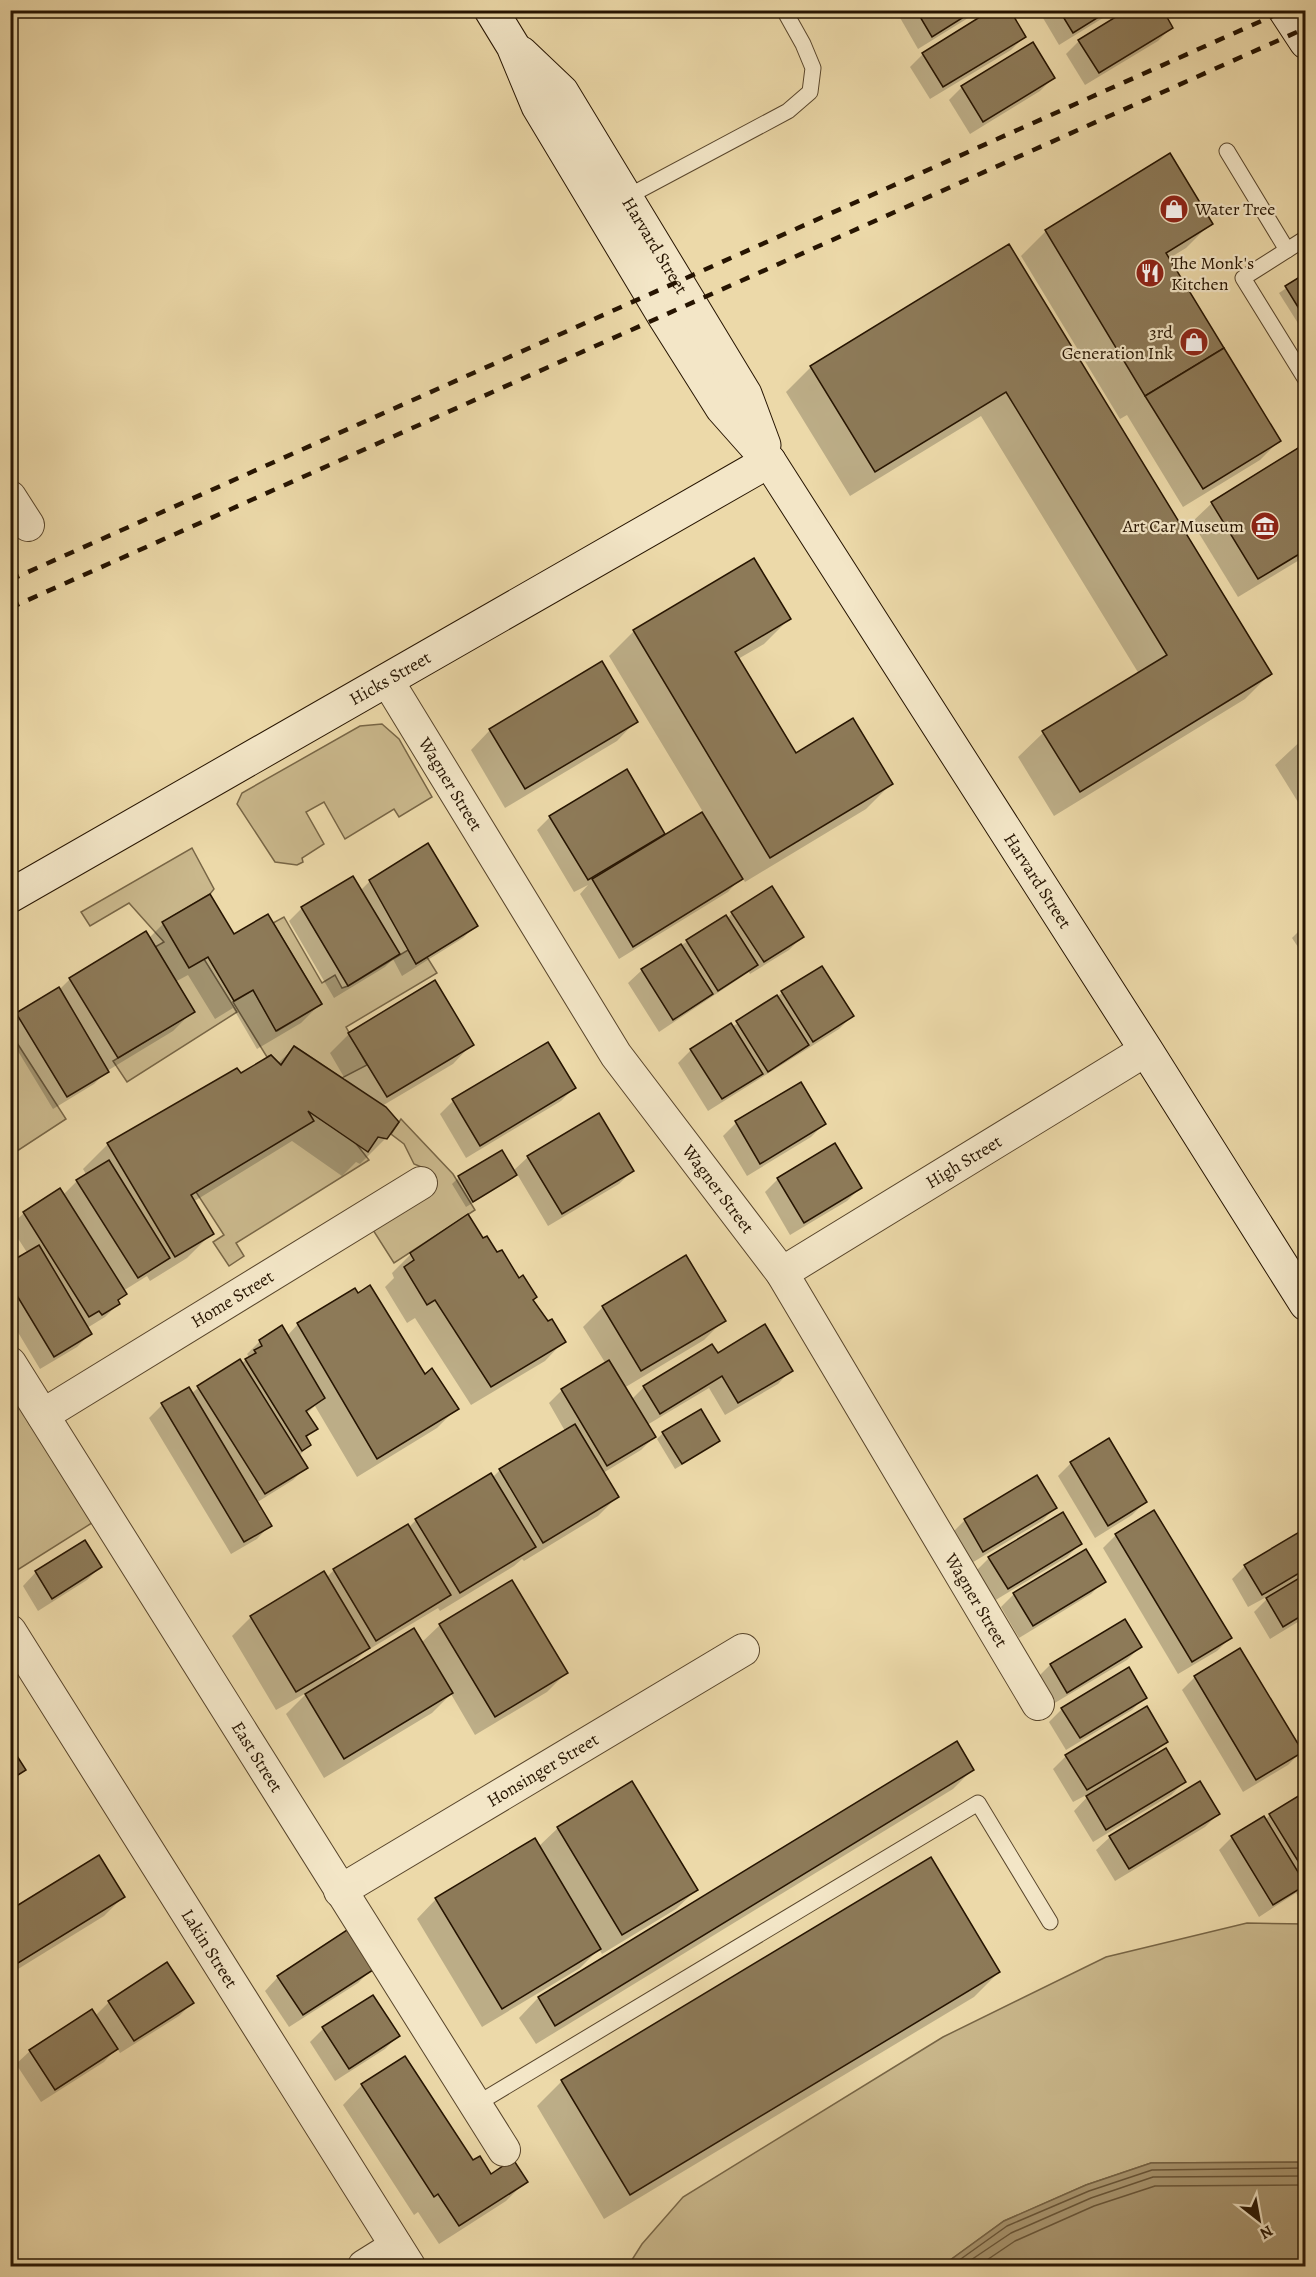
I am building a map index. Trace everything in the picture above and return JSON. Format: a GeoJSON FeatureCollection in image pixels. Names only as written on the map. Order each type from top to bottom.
{"type":"FeatureCollection","features":[{"type":"Feature","properties":{"kind":"street","name":"Harvard Street"},"geometry":{"type":"LineString","coordinates":[[491,10],[513,46],[538,106],[722,408],[769,461],[1146,1050],[1305,1304]]}},
{"type":"Feature","properties":{"kind":"street"},"geometry":{"type":"LineString","coordinates":[[1285,10],[1305,42]]}},
{"type":"Feature","properties":{"kind":"street","name":"Harvard Street"},"geometry":{"type":"LineString","coordinates":[[513,46],[562,92],[745,394],[769,461]]}},
{"type":"Feature","properties":{"kind":"street","name":"Hicks Street"},"geometry":{"type":"LineString","coordinates":[[10,896],[769,461]]}},
{"type":"Feature","properties":{"kind":"street"},"geometry":{"type":"LineString","coordinates":[[10,497],[28,525]]}},
{"type":"Feature","properties":{"kind":"street","name":"Wagner Street"},"geometry":{"type":"LineString","coordinates":[[387,680],[616,1055],[782,1274],[1038,1704]]}},
{"type":"Feature","properties":{"kind":"street","name":"High Street"},"geometry":{"type":"LineString","coordinates":[[782,1274],[1146,1050]]}},
{"type":"Feature","properties":{"kind":"street","name":"Home Street"},"geometry":{"type":"LineString","coordinates":[[43,1415],[421,1183]]}},
{"type":"Feature","properties":{"kind":"street","name":"East Street"},"geometry":{"type":"LineString","coordinates":[[10,1363],[504,2150]]}},
{"type":"Feature","properties":{"kind":"street","name":"Lakin Street"},"geometry":{"type":"LineString","coordinates":[[10,1631],[403,2256]]}},
{"type":"Feature","properties":{"kind":"street","name":"Honsinger Street"},"geometry":{"type":"LineString","coordinates":[[340,1891],[743,1650]]}},
{"type":"Feature","properties":{"kind":"street"},"geometry":{"type":"LineString","coordinates":[[364,2266],[403,2256]]}},
{"type":"Feature","properties":{"kind":"lane"},"geometry":{"type":"LineString","coordinates":[[625,198],[788,111],[810,92],[813,68],[784,10]]}},
{"type":"Feature","properties":{"kind":"lane"},"geometry":{"type":"LineString","coordinates":[[1227,151],[1287,250]]}},
{"type":"Feature","properties":{"kind":"lane"},"geometry":{"type":"LineString","coordinates":[[1305,238],[1243,278],[1305,380]]}},
{"type":"Feature","properties":{"kind":"lane"},"geometry":{"type":"LineString","coordinates":[[475,2104],[978,1803],[1050,1922]]}},
{"type":"Feature","properties":{"kind":"shaded area"},"geometry":{"type":"Polygon","coordinates":[[[382,724],[399,739],[432,797],[399,817],[394,809],[345,839],[324,802],[306,812],[324,844],[302,858],[303,862],[297,865],[275,862],[237,804],[242,793],[360,726],[382,724]]]}},
{"type":"Feature","properties":{"kind":"shaded area"},"geometry":{"type":"Polygon","coordinates":[[[192,848],[214,889],[210,894],[163,922],[204,959],[237,1012],[127,1082],[113,1061],[194,1012],[155,947],[164,942],[129,903],[90,926],[81,912],[192,848]]]}},
{"type":"Feature","properties":{"kind":"shaded area"},"geometry":{"type":"Polygon","coordinates":[[[284,917],[322,983],[335,975],[342,988],[348,986],[408,950],[416,964],[427,957],[437,973],[346,1027],[367,1065],[342,1078],[294,1046],[281,1065],[271,1055],[267,1057],[233,1002],[253,990],[277,1031],[322,1004],[273,923],[284,917]]]}},
{"type":"Feature","properties":{"kind":"shaded area"},"geometry":{"type":"Polygon","coordinates":[[[10,1032],[66,1119],[11,1155],[10,1155],[10,1032]]]}},
{"type":"Feature","properties":{"kind":"shaded area"},"geometry":{"type":"Polygon","coordinates":[[[308,1111],[354,1141],[369,1160],[236,1243],[244,1256],[229,1266],[213,1242],[224,1235],[196,1192],[308,1111]]]}},
{"type":"Feature","properties":{"kind":"shaded area"},"geometry":{"type":"Polygon","coordinates":[[[401,1119],[453,1174],[475,1210],[394,1263],[373,1230],[431,1192],[424,1168],[414,1164],[404,1144],[391,1134],[401,1119]]]}},
{"type":"Feature","properties":{"kind":"shaded area"},"geometry":{"type":"Polygon","coordinates":[[[10,1386],[95,1521],[11,1574],[10,1573],[10,1386]]]}},
{"type":"Feature","properties":{"kind":"shaded area"},"geometry":{"type":"Polygon","coordinates":[[[1247,1923],[1305,1924],[1305,2162],[1151,2163],[1086,2185],[1004,2221],[942,2266],[628,2266],[642,2244],[683,2197],[943,2037],[1106,1957],[1247,1923]]]}},
{"type":"Feature","properties":{"kind":"water"},"geometry":{"type":"Polygon","coordinates":[[[1305,2162],[1305,2266],[942,2266],[1004,2221],[1086,2185],[1151,2163],[1305,2162]]]}},
{"type":"Feature","properties":{"kind":"building"},"geometry":{"type":"Polygon","coordinates":[[[916,10],[975,10],[932,37],[916,10]]]}},
{"type":"Feature","properties":{"kind":"building"},"geometry":{"type":"Polygon","coordinates":[[[991,10],[1010,10],[1026,37],[943,87],[922,53],[991,10]]]}},
{"type":"Feature","properties":{"kind":"building"},"geometry":{"type":"Polygon","coordinates":[[[1059,10],[1110,10],[1073,33],[1059,10]]]}},
{"type":"Feature","properties":{"kind":"building"},"geometry":{"type":"Polygon","coordinates":[[[1127,10],[1163,10],[1173,28],[1099,73],[1078,40],[1127,10]]]}},
{"type":"Feature","properties":{"kind":"building"},"geometry":{"type":"Polygon","coordinates":[[[1033,42],[1055,78],[983,122],[961,86],[1033,42]]]}},
{"type":"Feature","properties":{"kind":"building"},"geometry":{"type":"Polygon","coordinates":[[[1170,153],[1213,224],[1166,253],[1224,348],[1145,396],[1045,230],[1170,153]]]}},
{"type":"Feature","properties":{"kind":"building"},"geometry":{"type":"Polygon","coordinates":[[[1009,244],[1272,674],[1080,792],[1042,731],[1167,655],[1006,392],[875,472],[810,366],[1009,244]]]}},
{"type":"Feature","properties":{"kind":"building"},"geometry":{"type":"Polygon","coordinates":[[[1306,273],[1306,320],[1285,286],[1306,273]]]}},
{"type":"Feature","properties":{"kind":"building"},"geometry":{"type":"Polygon","coordinates":[[[1224,348],[1281,441],[1203,489],[1145,396],[1224,348]]]}},
{"type":"Feature","properties":{"kind":"building","name":"Art Car Museum"},"geometry":{"type":"Polygon","coordinates":[[[1306,443],[1306,550],[1258,579],[1211,502],[1306,443]]]}},
{"type":"Feature","properties":{"kind":"building"},"geometry":{"type":"Polygon","coordinates":[[[754,558],[791,619],[735,652],[796,753],[853,718],[893,784],[770,858],[633,630],[754,558]]]}},
{"type":"Feature","properties":{"kind":"building"},"geometry":{"type":"Polygon","coordinates":[[[602,661],[638,722],[525,789],[489,729],[602,661]]]}},
{"type":"Feature","properties":{"kind":"building"},"geometry":{"type":"Polygon","coordinates":[[[627,769],[665,834],[588,880],[549,816],[627,769]]]}},
{"type":"Feature","properties":{"kind":"building"},"geometry":{"type":"Polygon","coordinates":[[[702,812],[743,879],[633,947],[592,879],[702,812]]]}},
{"type":"Feature","properties":{"kind":"building"},"geometry":{"type":"Polygon","coordinates":[[[428,843],[478,926],[416,964],[369,880],[428,843]]]}},
{"type":"Feature","properties":{"kind":"building"},"geometry":{"type":"Polygon","coordinates":[[[353,876],[400,954],[348,986],[301,907],[353,876]]]}},
{"type":"Feature","properties":{"kind":"building"},"geometry":{"type":"Polygon","coordinates":[[[772,886],[804,937],[764,962],[731,912],[772,886]]]}},
{"type":"Feature","properties":{"kind":"building"},"geometry":{"type":"Polygon","coordinates":[[[210,894],[234,934],[268,914],[322,1004],[276,1031],[253,990],[234,1001],[208,957],[189,968],[162,922],[210,894]]]}},
{"type":"Feature","properties":{"kind":"building"},"geometry":{"type":"Polygon","coordinates":[[[726,915],[758,965],[718,991],[686,940],[726,915]]]}},
{"type":"Feature","properties":{"kind":"building"},"geometry":{"type":"Polygon","coordinates":[[[146,931],[195,1012],[118,1058],[69,978],[146,931]]]}},
{"type":"Feature","properties":{"kind":"building"},"geometry":{"type":"Polygon","coordinates":[[[681,944],[713,994],[673,1020],[641,969],[681,944]]]}},
{"type":"Feature","properties":{"kind":"building"},"geometry":{"type":"Polygon","coordinates":[[[822,966],[854,1016],[813,1042],[781,991],[822,966]]]}},
{"type":"Feature","properties":{"kind":"building"},"geometry":{"type":"Polygon","coordinates":[[[435,980],[474,1045],[387,1097],[348,1033],[435,980]]]}},
{"type":"Feature","properties":{"kind":"building"},"geometry":{"type":"Polygon","coordinates":[[[59,987],[109,1072],[67,1097],[16,1013],[59,987]]]}},
{"type":"Feature","properties":{"kind":"building"},"geometry":{"type":"Polygon","coordinates":[[[777,995],[809,1045],[768,1072],[736,1021],[777,995]]]}},
{"type":"Feature","properties":{"kind":"building"},"geometry":{"type":"Polygon","coordinates":[[[731,1023],[763,1074],[722,1099],[690,1049],[731,1023]]]}},
{"type":"Feature","properties":{"kind":"building"},"geometry":{"type":"Polygon","coordinates":[[[548,1042],[576,1088],[480,1146],[452,1099],[548,1042]]]}},
{"type":"Feature","properties":{"kind":"building"},"geometry":{"type":"Polygon","coordinates":[[[294,1046],[386,1107],[399,1122],[387,1139],[378,1137],[368,1152],[308,1111],[314,1121],[191,1195],[214,1234],[175,1257],[107,1143],[237,1068],[241,1073],[271,1055],[281,1065],[294,1046]]]}},
{"type":"Feature","properties":{"kind":"building"},"geometry":{"type":"Polygon","coordinates":[[[801,1082],[826,1124],[760,1164],[735,1121],[801,1082]]]}},
{"type":"Feature","properties":{"kind":"building"},"geometry":{"type":"Polygon","coordinates":[[[599,1113],[634,1171],[562,1214],[527,1156],[599,1113]]]}},
{"type":"Feature","properties":{"kind":"building"},"geometry":{"type":"Polygon","coordinates":[[[835,1143],[862,1188],[804,1223],[777,1178],[835,1143]]]}},
{"type":"Feature","properties":{"kind":"building"},"geometry":{"type":"Polygon","coordinates":[[[502,1150],[517,1175],[473,1202],[458,1176],[502,1150]]]}},
{"type":"Feature","properties":{"kind":"building"},"geometry":{"type":"Polygon","coordinates":[[[109,1160],[170,1258],[138,1278],[76,1180],[109,1160]]]}},
{"type":"Feature","properties":{"kind":"building"},"geometry":{"type":"Polygon","coordinates":[[[60,1188],[127,1294],[118,1300],[120,1304],[102,1315],[99,1311],[89,1317],[23,1212],[60,1188]]]}},
{"type":"Feature","properties":{"kind":"building"},"geometry":{"type":"Polygon","coordinates":[[[468,1214],[483,1238],[487,1236],[497,1252],[502,1250],[519,1278],[523,1275],[537,1297],[533,1300],[548,1321],[552,1319],[566,1342],[491,1387],[435,1300],[427,1305],[404,1267],[414,1260],[410,1253],[468,1214]]]}},
{"type":"Feature","properties":{"kind":"building"},"geometry":{"type":"Polygon","coordinates":[[[39,1245],[92,1334],[54,1357],[10,1284],[10,1262],[39,1245]]]}},
{"type":"Feature","properties":{"kind":"building"},"geometry":{"type":"Polygon","coordinates":[[[686,1255],[726,1321],[641,1371],[602,1306],[686,1255]]]}},
{"type":"Feature","properties":{"kind":"building"},"geometry":{"type":"Polygon","coordinates":[[[370,1285],[425,1374],[432,1368],[459,1409],[377,1459],[297,1323],[355,1288],[358,1293],[370,1285]]]}},
{"type":"Feature","properties":{"kind":"building"},"geometry":{"type":"Polygon","coordinates":[[[765,1324],[793,1371],[738,1403],[722,1376],[660,1414],[643,1386],[712,1344],[718,1353],[765,1324]]]}},
{"type":"Feature","properties":{"kind":"building"},"geometry":{"type":"Polygon","coordinates":[[[282,1325],[325,1398],[306,1411],[318,1429],[306,1436],[311,1445],[302,1451],[245,1359],[256,1353],[254,1350],[262,1346],[259,1340],[282,1325]]]}},
{"type":"Feature","properties":{"kind":"building"},"geometry":{"type":"Polygon","coordinates":[[[240,1359],[308,1468],[265,1494],[197,1386],[240,1359]]]}},
{"type":"Feature","properties":{"kind":"building"},"geometry":{"type":"Polygon","coordinates":[[[609,1360],[656,1437],[607,1466],[561,1389],[609,1360]]]}},
{"type":"Feature","properties":{"kind":"building"},"geometry":{"type":"Polygon","coordinates":[[[189,1387],[272,1526],[244,1542],[161,1403],[189,1387]]]}},
{"type":"Feature","properties":{"kind":"building"},"geometry":{"type":"Polygon","coordinates":[[[701,1409],[720,1441],[682,1464],[662,1432],[701,1409]]]}},
{"type":"Feature","properties":{"kind":"building"},"geometry":{"type":"Polygon","coordinates":[[[575,1424],[619,1497],[543,1543],[499,1469],[575,1424]]]}},
{"type":"Feature","properties":{"kind":"building"},"geometry":{"type":"Polygon","coordinates":[[[1109,1438],[1147,1502],[1108,1526],[1070,1462],[1109,1438]]]}},
{"type":"Feature","properties":{"kind":"building"},"geometry":{"type":"Polygon","coordinates":[[[491,1473],[536,1547],[460,1593],[415,1519],[491,1473]]]}},
{"type":"Feature","properties":{"kind":"building"},"geometry":{"type":"Polygon","coordinates":[[[1037,1475],[1057,1508],[983,1552],[964,1519],[1037,1475]]]}},
{"type":"Feature","properties":{"kind":"building"},"geometry":{"type":"Polygon","coordinates":[[[1154,1510],[1232,1638],[1192,1662],[1115,1534],[1154,1510]]]}},
{"type":"Feature","properties":{"kind":"building"},"geometry":{"type":"Polygon","coordinates":[[[1063,1512],[1082,1544],[1008,1589],[988,1557],[1063,1512]]]}},
{"type":"Feature","properties":{"kind":"building"},"geometry":{"type":"Polygon","coordinates":[[[408,1524],[451,1595],[376,1641],[333,1569],[408,1524]]]}},
{"type":"Feature","properties":{"kind":"building"},"geometry":{"type":"Polygon","coordinates":[[[1306,1528],[1306,1569],[1262,1595],[1244,1565],[1306,1528]]]}},
{"type":"Feature","properties":{"kind":"building"},"geometry":{"type":"Polygon","coordinates":[[[85,1540],[102,1567],[52,1599],[35,1571],[85,1540]]]}},
{"type":"Feature","properties":{"kind":"building"},"geometry":{"type":"Polygon","coordinates":[[[1086,1549],[1106,1582],[1033,1626],[1013,1593],[1086,1549]]]}},
{"type":"Feature","properties":{"kind":"building"},"geometry":{"type":"Polygon","coordinates":[[[324,1571],[370,1648],[296,1692],[250,1616],[324,1571]]]}},
{"type":"Feature","properties":{"kind":"building"},"geometry":{"type":"Polygon","coordinates":[[[1306,1574],[1306,1613],[1283,1627],[1266,1598],[1306,1574]]]}},
{"type":"Feature","properties":{"kind":"building"},"geometry":{"type":"Polygon","coordinates":[[[512,1580],[568,1673],[495,1717],[439,1624],[512,1580]]]}},
{"type":"Feature","properties":{"kind":"building"},"geometry":{"type":"Polygon","coordinates":[[[1125,1619],[1142,1647],[1067,1693],[1050,1664],[1125,1619]]]}},
{"type":"Feature","properties":{"kind":"building"},"geometry":{"type":"Polygon","coordinates":[[[414,1628],[453,1693],[344,1759],[305,1694],[414,1628]]]}},
{"type":"Feature","properties":{"kind":"building"},"geometry":{"type":"Polygon","coordinates":[[[1240,1648],[1303,1752],[1256,1780],[1194,1676],[1240,1648]]]}},
{"type":"Feature","properties":{"kind":"building"},"geometry":{"type":"Polygon","coordinates":[[[1129,1667],[1147,1698],[1080,1738],[1061,1708],[1129,1667]]]}},
{"type":"Feature","properties":{"kind":"building"},"geometry":{"type":"Polygon","coordinates":[[[1147,1706],[1168,1742],[1087,1790],[1065,1755],[1147,1706]]]}},
{"type":"Feature","properties":{"kind":"building"},"geometry":{"type":"Polygon","coordinates":[[[957,1741],[974,1770],[555,2026],[538,1997],[957,1741]]]}},
{"type":"Feature","properties":{"kind":"building"},"geometry":{"type":"Polygon","coordinates":[[[10,1745],[26,1770],[10,1780],[10,1745]]]}},
{"type":"Feature","properties":{"kind":"building"},"geometry":{"type":"Polygon","coordinates":[[[1166,1748],[1186,1782],[1106,1830],[1086,1796],[1166,1748]]]}},
{"type":"Feature","properties":{"kind":"building"},"geometry":{"type":"Polygon","coordinates":[[[632,1781],[698,1890],[622,1935],[557,1827],[632,1781]]]}},
{"type":"Feature","properties":{"kind":"building"},"geometry":{"type":"Polygon","coordinates":[[[1200,1781],[1220,1814],[1129,1869],[1109,1836],[1200,1781]]]}},
{"type":"Feature","properties":{"kind":"building"},"geometry":{"type":"Polygon","coordinates":[[[1300,1795],[1306,1803],[1306,1874],[1269,1814],[1300,1795]]]}},
{"type":"Feature","properties":{"kind":"building"},"geometry":{"type":"Polygon","coordinates":[[[1264,1816],[1306,1885],[1273,1905],[1231,1836],[1264,1816]]]}},
{"type":"Feature","properties":{"kind":"building"},"geometry":{"type":"Polygon","coordinates":[[[535,1838],[601,1949],[502,2009],[435,1898],[535,1838]]]}},
{"type":"Feature","properties":{"kind":"building"},"geometry":{"type":"Polygon","coordinates":[[[99,1855],[125,1897],[10,1968],[10,1910],[99,1855]]]}},
{"type":"Feature","properties":{"kind":"building"},"geometry":{"type":"Polygon","coordinates":[[[931,1857],[1000,1972],[630,2195],[561,2080],[931,1857]]]}},
{"type":"Feature","properties":{"kind":"building"},"geometry":{"type":"Polygon","coordinates":[[[347,1930],[373,1970],[303,2015],[277,1976],[347,1930]]]}},
{"type":"Feature","properties":{"kind":"building"},"geometry":{"type":"Polygon","coordinates":[[[167,1962],[194,2003],[134,2041],[108,2001],[167,1962]]]}},
{"type":"Feature","properties":{"kind":"building"},"geometry":{"type":"Polygon","coordinates":[[[373,1995],[400,2036],[349,2069],[322,2027],[373,1995]]]}},
{"type":"Feature","properties":{"kind":"building"},"geometry":{"type":"Polygon","coordinates":[[[92,2009],[118,2049],[55,2090],[29,2050],[92,2009]]]}},
{"type":"Feature","properties":{"kind":"building"},"geometry":{"type":"Polygon","coordinates":[[[405,2056],[473,2160],[480,2156],[491,2174],[513,2159],[528,2182],[459,2226],[438,2194],[434,2197],[361,2084],[405,2056]]]}},
{"type":"Feature","properties":{"kind":"railway"},"geometry":{"type":"LineString","coordinates":[[10,580],[1286,10]]}},
{"type":"Feature","properties":{"kind":"railway"},"geometry":{"type":"LineString","coordinates":[[10,608],[1306,28]]}},
{"type":"Feature","properties":{"kind":"place","name":"Water Tree"},"geometry":{"type":"Point","coordinates":[1174,209]}},
{"type":"Feature","properties":{"kind":"place","name":"The Monk's Kitchen"},"geometry":{"type":"Point","coordinates":[1150,273]}},
{"type":"Feature","properties":{"kind":"place","name":"3rd Generation Ink"},"geometry":{"type":"Point","coordinates":[1194,342]}},
{"type":"Feature","properties":{"kind":"place","name":"Art Car Museum"},"geometry":{"type":"Point","coordinates":[1265,526]}}]}
